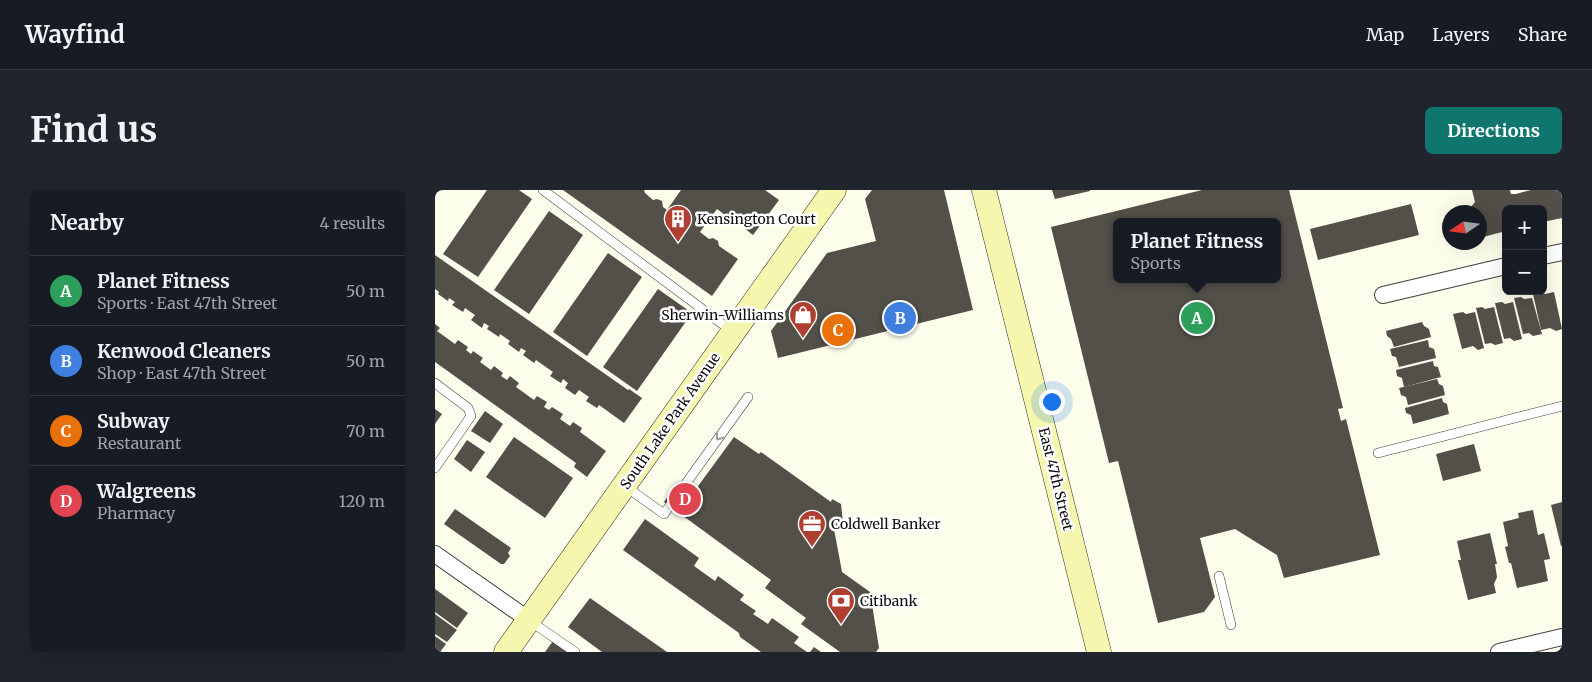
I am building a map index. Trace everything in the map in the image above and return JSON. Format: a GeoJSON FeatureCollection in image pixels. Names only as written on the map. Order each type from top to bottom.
{"type":"FeatureCollection","features":[{"type":"Feature","properties":{"kind":"street","name":"South Lake Park Avenue"},"geometry":{"type":"LineString","coordinates":[[506,652],[833,190]]}},
{"type":"Feature","properties":{"kind":"street","name":"East 47th Street"},"geometry":{"type":"LineString","coordinates":[[984,190],[1099,652]]}},
{"type":"Feature","properties":{"kind":"street"},"geometry":{"type":"LineString","coordinates":[[1547,255],[1562,252]]}},
{"type":"Feature","properties":{"kind":"street"},"geometry":{"type":"LineString","coordinates":[[1383,295],[1502,267]]}},
{"type":"Feature","properties":{"kind":"street"},"geometry":{"type":"LineString","coordinates":[[435,554],[529,620]]}},
{"type":"Feature","properties":{"kind":"street"},"geometry":{"type":"LineString","coordinates":[[1499,652],[1562,637]]}},
{"type":"Feature","properties":{"kind":"lane"},"geometry":{"type":"LineString","coordinates":[[543,190],[733,332]]}},
{"type":"Feature","properties":{"kind":"lane"},"geometry":{"type":"LineString","coordinates":[[435,383],[468,408],[471,416],[435,468]]}},
{"type":"Feature","properties":{"kind":"lane"},"geometry":{"type":"LineString","coordinates":[[625,486],[664,514],[748,397]]}},
{"type":"Feature","properties":{"kind":"lane"},"geometry":{"type":"LineString","coordinates":[[1378,453],[1562,406]]}},
{"type":"Feature","properties":{"kind":"lane"},"geometry":{"type":"LineString","coordinates":[[1219,576],[1231,625]]}},
{"type":"Feature","properties":{"kind":"lane"},"geometry":{"type":"LineString","coordinates":[[529,620],[575,652]]}},
{"type":"Feature","properties":{"kind":"building"},"geometry":{"type":"Polygon","coordinates":[[[487,190],[519,190],[532,199],[478,277],[443,254],[487,190]]]}},
{"type":"Feature","properties":{"kind":"building","name":"Kensington Court"},"geometry":{"type":"Polygon","coordinates":[[[563,190],[644,190],[653,200],[662,201],[663,207],[667,210],[681,190],[765,190],[779,200],[753,235],[736,222],[726,221],[725,215],[717,209],[700,232],[709,239],[713,238],[718,241],[719,246],[738,259],[712,296],[563,190]]]}},
{"type":"Feature","properties":{"kind":"building"},"geometry":{"type":"Polygon","coordinates":[[[872,190],[944,190],[973,310],[778,358],[771,331],[827,253],[876,241],[865,199],[872,190]]]}},
{"type":"Feature","properties":{"kind":"building"},"geometry":{"type":"Polygon","coordinates":[[[1052,190],[1090,190],[1090,191],[1055,199],[1052,190]]]}},
{"type":"Feature","properties":{"kind":"building"},"geometry":{"type":"Polygon","coordinates":[[[1202,190],[1289,190],[1343,408],[1338,409],[1341,421],[1346,419],[1380,555],[1284,578],[1277,555],[1235,529],[1200,538],[1215,597],[1204,612],[1158,623],[1118,461],[1109,463],[1051,227],[1202,190]]]}},
{"type":"Feature","properties":{"kind":"building"},"geometry":{"type":"Polygon","coordinates":[[[1472,190],[1510,190],[1511,194],[1516,194],[1531,190],[1562,190],[1562,218],[1547,221],[1547,205],[1502,205],[1502,232],[1487,236],[1487,205],[1473,205],[1475,202],[1472,190]]]}},
{"type":"Feature","properties":{"kind":"building"},"geometry":{"type":"Polygon","coordinates":[[[1411,204],[1419,235],[1318,260],[1310,229],[1411,204]]]}},
{"type":"Feature","properties":{"kind":"building"},"geometry":{"type":"Polygon","coordinates":[[[549,211],[583,235],[529,314],[494,290],[549,211]]]}},
{"type":"Feature","properties":{"kind":"building"},"geometry":{"type":"Polygon","coordinates":[[[608,253],[642,277],[587,356],[553,332],[608,253]]]}},
{"type":"Feature","properties":{"kind":"building"},"geometry":{"type":"Polygon","coordinates":[[[435,255],[642,398],[624,423],[599,405],[597,408],[586,401],[589,397],[579,390],[575,395],[565,388],[568,383],[563,379],[561,383],[550,376],[553,372],[536,360],[534,363],[523,355],[526,351],[521,348],[519,352],[508,344],[510,341],[500,334],[499,337],[487,329],[489,326],[484,323],[482,328],[471,320],[475,315],[465,308],[463,312],[452,305],[455,302],[449,298],[448,301],[438,294],[439,292],[435,289],[435,255]]]}},
{"type":"Feature","properties":{"kind":"building"},"geometry":{"type":"Polygon","coordinates":[[[658,289],[692,313],[637,391],[603,367],[658,289]]]}},
{"type":"Feature","properties":{"kind":"building"},"geometry":{"type":"Polygon","coordinates":[[[1554,292],[1562,329],[1556,331],[1550,328],[1541,330],[1533,295],[1547,295],[1554,292]]]}},
{"type":"Feature","properties":{"kind":"building"},"geometry":{"type":"Polygon","coordinates":[[[1521,297],[1524,299],[1532,298],[1542,334],[1533,336],[1529,333],[1523,334],[1514,298],[1521,297]]]}},
{"type":"Feature","properties":{"kind":"building"},"geometry":{"type":"Polygon","coordinates":[[[1502,302],[1505,304],[1513,302],[1522,339],[1514,341],[1510,338],[1504,339],[1495,303],[1502,302]]]}},
{"type":"Feature","properties":{"kind":"building"},"geometry":{"type":"Polygon","coordinates":[[[1482,307],[1485,309],[1494,307],[1503,343],[1495,345],[1491,343],[1485,344],[1476,308],[1482,307]]]}},
{"type":"Feature","properties":{"kind":"building"},"geometry":{"type":"Polygon","coordinates":[[[1463,312],[1466,314],[1475,312],[1484,348],[1478,350],[1473,346],[1462,349],[1453,314],[1463,312]]]}},
{"type":"Feature","properties":{"kind":"building"},"geometry":{"type":"Polygon","coordinates":[[[1422,322],[1429,329],[1431,337],[1394,347],[1391,339],[1387,336],[1386,331],[1422,322]]]}},
{"type":"Feature","properties":{"kind":"building"},"geometry":{"type":"Polygon","coordinates":[[[435,324],[440,328],[437,331],[455,344],[458,340],[468,347],[466,350],[471,354],[473,351],[483,358],[480,362],[491,370],[494,366],[503,373],[501,376],[507,380],[510,376],[519,383],[516,387],[534,400],[537,396],[547,402],[544,407],[549,410],[552,407],[563,414],[560,419],[570,426],[573,422],[582,428],[580,432],[606,451],[587,477],[574,467],[576,463],[435,362],[435,324]]]}},
{"type":"Feature","properties":{"kind":"building"},"geometry":{"type":"Polygon","coordinates":[[[1428,340],[1429,347],[1434,349],[1436,358],[1399,367],[1396,357],[1392,356],[1390,349],[1428,340]]]}},
{"type":"Feature","properties":{"kind":"building"},"geometry":{"type":"Polygon","coordinates":[[[1433,361],[1434,366],[1438,367],[1441,377],[1404,387],[1402,378],[1397,376],[1396,370],[1433,361]]]}},
{"type":"Feature","properties":{"kind":"building"},"geometry":{"type":"Polygon","coordinates":[[[1437,379],[1439,384],[1443,386],[1445,395],[1408,405],[1406,397],[1401,395],[1399,388],[1437,379]]]}},
{"type":"Feature","properties":{"kind":"building"},"geometry":{"type":"Polygon","coordinates":[[[1442,398],[1443,402],[1447,404],[1449,414],[1413,424],[1411,415],[1406,413],[1405,408],[1442,398]]]}},
{"type":"Feature","properties":{"kind":"building"},"geometry":{"type":"Polygon","coordinates":[[[435,409],[442,414],[435,424],[435,409]]]}},
{"type":"Feature","properties":{"kind":"building"},"geometry":{"type":"Polygon","coordinates":[[[485,411],[503,424],[490,443],[471,431],[485,411]]]}},
{"type":"Feature","properties":{"kind":"building"},"geometry":{"type":"Polygon","coordinates":[[[514,437],[573,478],[545,518],[486,477],[514,437]]]}},
{"type":"Feature","properties":{"kind":"building"},"geometry":{"type":"Polygon","coordinates":[[[734,437],[759,454],[761,452],[831,502],[832,499],[841,504],[843,523],[838,531],[834,529],[842,572],[870,592],[879,648],[876,652],[840,652],[801,624],[806,618],[765,588],[771,580],[664,502],[678,482],[693,493],[734,437]]]}},
{"type":"Feature","properties":{"kind":"building"},"geometry":{"type":"Polygon","coordinates":[[[467,440],[485,452],[471,472],[454,459],[467,440]]]}},
{"type":"Feature","properties":{"kind":"building"},"geometry":{"type":"Polygon","coordinates":[[[1474,444],[1481,471],[1443,481],[1436,454],[1474,444]]]}},
{"type":"Feature","properties":{"kind":"building"},"geometry":{"type":"Polygon","coordinates":[[[1562,502],[1562,546],[1561,546],[1551,505],[1562,502]]]}},
{"type":"Feature","properties":{"kind":"building"},"geometry":{"type":"Polygon","coordinates":[[[455,509],[511,548],[508,553],[510,556],[504,564],[501,564],[444,524],[455,509]]]}},
{"type":"Feature","properties":{"kind":"building"},"geometry":{"type":"Polygon","coordinates":[[[1533,510],[1538,535],[1544,533],[1550,559],[1544,560],[1548,581],[1517,588],[1505,547],[1508,546],[1503,522],[1519,518],[1518,513],[1533,510]]]}},
{"type":"Feature","properties":{"kind":"building"},"geometry":{"type":"Polygon","coordinates":[[[645,519],[699,558],[694,566],[715,581],[718,576],[744,595],[740,600],[756,611],[753,614],[768,624],[772,618],[799,637],[794,643],[807,652],[761,652],[740,637],[739,633],[623,550],[645,519]]]}},
{"type":"Feature","properties":{"kind":"building"},"geometry":{"type":"Polygon","coordinates":[[[1490,533],[1497,564],[1495,564],[1497,577],[1494,584],[1496,593],[1468,600],[1458,560],[1461,560],[1457,541],[1490,533]]]}},
{"type":"Feature","properties":{"kind":"building"},"geometry":{"type":"Polygon","coordinates":[[[435,589],[468,613],[457,628],[435,612],[435,589]]]}},
{"type":"Feature","properties":{"kind":"building"},"geometry":{"type":"Polygon","coordinates":[[[590,598],[667,652],[602,652],[568,627],[590,598]]]}},
{"type":"Feature","properties":{"kind":"building"},"geometry":{"type":"Polygon","coordinates":[[[435,614],[457,630],[447,642],[435,634],[435,614]]]}},
{"type":"Feature","properties":{"kind":"building"},"geometry":{"type":"Polygon","coordinates":[[[435,636],[446,644],[440,652],[435,652],[435,636]]]}},
{"type":"Feature","properties":{"kind":"building"},"geometry":{"type":"Polygon","coordinates":[[[553,641],[568,652],[545,652],[553,641]]]}},
{"type":"Feature","properties":{"kind":"building"},"geometry":{"type":"Polygon","coordinates":[[[814,647],[821,652],[810,652],[814,647]]]}},
{"type":"Feature","properties":{"kind":"place","name":"Kensington Court"},"geometry":{"type":"Point","coordinates":[678,243]}},
{"type":"Feature","properties":{"kind":"place","name":"Kenwood Cleaners"},"geometry":{"type":"Point","coordinates":[900,318]}},
{"type":"Feature","properties":{"kind":"place","name":"Planet Fitness"},"geometry":{"type":"Point","coordinates":[1197,318]}},
{"type":"Feature","properties":{"kind":"place","name":"Subway"},"geometry":{"type":"Point","coordinates":[838,330]}},
{"type":"Feature","properties":{"kind":"place","name":"Sherwin-Williams"},"geometry":{"type":"Point","coordinates":[803,339]}},
{"type":"Feature","properties":{"kind":"place","name":"Walgreens"},"geometry":{"type":"Point","coordinates":[685,499]}},
{"type":"Feature","properties":{"kind":"place","name":"Coldwell Banker"},"geometry":{"type":"Point","coordinates":[812,548]}},
{"type":"Feature","properties":{"kind":"place","name":"Citibank"},"geometry":{"type":"Point","coordinates":[841,625]}}]}
